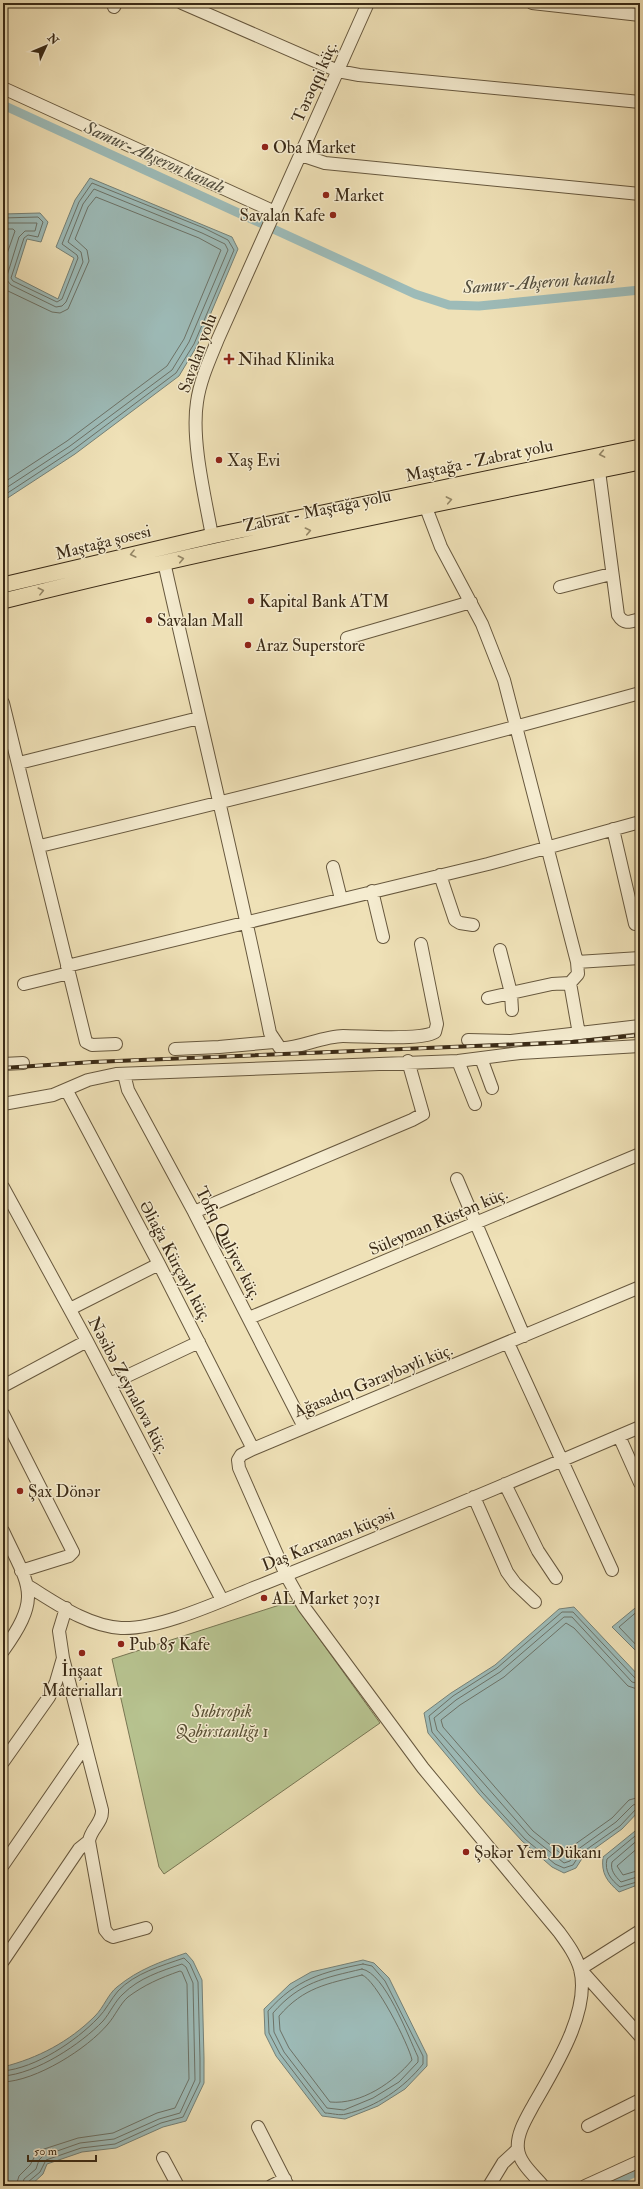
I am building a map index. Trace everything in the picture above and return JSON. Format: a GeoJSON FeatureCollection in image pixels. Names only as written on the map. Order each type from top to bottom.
{"type":"FeatureCollection","features":[{"type":"Feature","properties":{"kind":"main road","name":"Maştağa - Zabrat yolu"},"geometry":{"type":"LineString","coordinates":[[212,536],[640,446]]}},
{"type":"Feature","properties":{"kind":"main road","name":"Zabrat - Maştağa yolu"},"geometry":{"type":"LineString","coordinates":[[3,601],[164,562],[425,505],[640,462]]}},
{"type":"Feature","properties":{"kind":"main road"},"geometry":{"type":"LineString","coordinates":[[212,536],[215,551]]}},
{"type":"Feature","properties":{"kind":"main road","name":"Maştağa şosesi"},"geometry":{"type":"LineString","coordinates":[[3,585],[212,536]]}},
{"type":"Feature","properties":{"kind":"street"},"geometry":{"type":"LineString","coordinates":[[182,3],[338,71],[359,75],[640,102]]}},
{"type":"Feature","properties":{"kind":"street","name":"Tərəqqi küç."},"geometry":{"type":"LineString","coordinates":[[274,215],[368,3]]}},
{"type":"Feature","properties":{"kind":"street"},"geometry":{"type":"LineString","coordinates":[[532,3],[640,15]]}},
{"type":"Feature","properties":{"kind":"street"},"geometry":{"type":"LineString","coordinates":[[3,88],[274,215]]}},
{"type":"Feature","properties":{"kind":"street"},"geometry":{"type":"LineString","coordinates":[[301,155],[325,163],[640,194]]}},
{"type":"Feature","properties":{"kind":"street","name":"Savalan yolu"},"geometry":{"type":"LineString","coordinates":[[212,536],[198,449],[196,403],[208,364],[274,215]]}},
{"type":"Feature","properties":{"kind":"street"},"geometry":{"type":"LineString","coordinates":[[599,471],[611,574],[618,615],[621,620],[626,623],[640,619]]}},
{"type":"Feature","properties":{"kind":"street"},"geometry":{"type":"LineString","coordinates":[[425,505],[440,547],[471,602],[495,653],[504,680],[546,848],[577,962],[578,974],[570,983],[552,984],[488,998]]}},
{"type":"Feature","properties":{"kind":"street"},"geometry":{"type":"LineString","coordinates":[[164,562],[218,804],[248,923],[270,1033],[274,1042],[280,1048],[285,1048],[318,1039],[341,1036],[411,1036],[430,1035],[435,1032],[437,1024],[421,944]]}},
{"type":"Feature","properties":{"kind":"street"},"geometry":{"type":"LineString","coordinates":[[560,587],[611,574]]}},
{"type":"Feature","properties":{"kind":"street"},"geometry":{"type":"LineString","coordinates":[[348,638],[471,602]]}},
{"type":"Feature","properties":{"kind":"street"},"geometry":{"type":"LineString","coordinates":[[40,846],[218,804],[516,727],[640,692]]}},
{"type":"Feature","properties":{"kind":"street"},"geometry":{"type":"LineString","coordinates":[[3,703],[40,846],[86,1042],[92,1045],[116,1044]]}},
{"type":"Feature","properties":{"kind":"street"},"geometry":{"type":"LineString","coordinates":[[19,763],[199,718]]}},
{"type":"Feature","properties":{"kind":"street"},"geometry":{"type":"LineString","coordinates":[[24,984],[68,969],[546,848],[640,822]]}},
{"type":"Feature","properties":{"kind":"street"},"geometry":{"type":"LineString","coordinates":[[613,829],[635,924]]}},
{"type":"Feature","properties":{"kind":"street"},"geometry":{"type":"LineString","coordinates":[[333,867],[341,899]]}},
{"type":"Feature","properties":{"kind":"street"},"geometry":{"type":"LineString","coordinates":[[440,875],[455,920],[460,923],[473,924]]}},
{"type":"Feature","properties":{"kind":"street"},"geometry":{"type":"LineString","coordinates":[[372,891],[383,937]]}},
{"type":"Feature","properties":{"kind":"street"},"geometry":{"type":"LineString","coordinates":[[500,950],[511,993],[512,1010]]}},
{"type":"Feature","properties":{"kind":"street"},"geometry":{"type":"LineString","coordinates":[[577,962],[640,958]]}},
{"type":"Feature","properties":{"kind":"street"},"geometry":{"type":"LineString","coordinates":[[570,983],[579,1034]]}},
{"type":"Feature","properties":{"kind":"street"},"geometry":{"type":"LineString","coordinates":[[468,1040],[511,1041],[640,1026]]}},
{"type":"Feature","properties":{"kind":"street"},"geometry":{"type":"LineString","coordinates":[[175,1049],[274,1042]]}},
{"type":"Feature","properties":{"kind":"street"},"geometry":{"type":"LineString","coordinates":[[3,1104],[52,1096],[67,1091],[99,1076],[408,1061],[458,1060],[520,1053],[640,1046]]}},
{"type":"Feature","properties":{"kind":"street"},"geometry":{"type":"LineString","coordinates":[[481,1058],[492,1088]]}},
{"type":"Feature","properties":{"kind":"street"},"geometry":{"type":"LineString","coordinates":[[458,1060],[475,1104]]}},
{"type":"Feature","properties":{"kind":"street"},"geometry":{"type":"LineString","coordinates":[[194,1212],[423,1114],[408,1061]]}},
{"type":"Feature","properties":{"kind":"street"},"geometry":{"type":"LineString","coordinates":[[3,1064],[23,1063]]}},
{"type":"Feature","properties":{"kind":"street","name":"Tofiq Quliyev küç."},"geometry":{"type":"LineString","coordinates":[[124,1074],[128,1090],[194,1212],[304,1427]]}},
{"type":"Feature","properties":{"kind":"street","name":"Əliağa Kürçaylı küç."},"geometry":{"type":"LineString","coordinates":[[67,1091],[159,1264],[253,1449]]}},
{"type":"Feature","properties":{"kind":"street","name":"Süleyman Rüstən küç."},"geometry":{"type":"LineString","coordinates":[[249,1318],[477,1224],[640,1154]]}},
{"type":"Feature","properties":{"kind":"street"},"geometry":{"type":"LineString","coordinates":[[457,1179],[524,1336]]}},
{"type":"Feature","properties":{"kind":"street","name":"Nəsibə Zeynalova küç."},"geometry":{"type":"LineString","coordinates":[[3,1187],[110,1384],[222,1600]]}},
{"type":"Feature","properties":{"kind":"street"},"geometry":{"type":"LineString","coordinates":[[70,1310],[159,1264]]}},
{"type":"Feature","properties":{"kind":"street","name":"Ağasadıq Gəraybəyli küç."},"geometry":{"type":"LineString","coordinates":[[286,1575],[239,1468],[238,1460],[241,1455],[304,1427],[640,1287]]}},
{"type":"Feature","properties":{"kind":"street"},"geometry":{"type":"LineString","coordinates":[[3,1386],[87,1341]]}},
{"type":"Feature","properties":{"kind":"street"},"geometry":{"type":"LineString","coordinates":[[110,1384],[199,1342]]}},
{"type":"Feature","properties":{"kind":"street"},"geometry":{"type":"LineString","coordinates":[[508,1343],[612,1570]]}},
{"type":"Feature","properties":{"kind":"street"},"geometry":{"type":"LineString","coordinates":[[3,1414],[73,1552],[69,1556],[21,1571]]}},
{"type":"Feature","properties":{"kind":"street","name":"Daş Karxanası küçəsi"},"geometry":{"type":"LineString","coordinates":[[28,1586],[66,1608],[106,1626],[133,1628],[160,1623],[286,1575],[640,1426]]}},
{"type":"Feature","properties":{"kind":"street"},"geometry":{"type":"LineString","coordinates":[[619,1436],[640,1483]]}},
{"type":"Feature","properties":{"kind":"street"},"geometry":{"type":"LineString","coordinates":[[505,1484],[538,1552],[556,1578]]}},
{"type":"Feature","properties":{"kind":"street"},"geometry":{"type":"LineString","coordinates":[[474,1497],[507,1572],[515,1583],[535,1602]]}},
{"type":"Feature","properties":{"kind":"street"},"geometry":{"type":"LineString","coordinates":[[3,1531],[28,1586],[28,1605],[25,1616],[3,1650]]}},
{"type":"Feature","properties":{"kind":"street"},"geometry":{"type":"LineString","coordinates":[[286,1575],[311,1617],[423,1768],[559,1932],[571,1950],[580,1969],[640,2036]]}},
{"type":"Feature","properties":{"kind":"street"},"geometry":{"type":"LineString","coordinates":[[66,1608],[58,1637],[103,1816],[90,1834],[89,1840],[105,1930],[108,1935],[113,1937],[146,1928]]}},
{"type":"Feature","properties":{"kind":"street"},"geometry":{"type":"LineString","coordinates":[[3,1762],[49,1697],[56,1682],[63,1658]]}},
{"type":"Feature","properties":{"kind":"street"},"geometry":{"type":"LineString","coordinates":[[3,1865],[85,1746]]}},
{"type":"Feature","properties":{"kind":"street"},"geometry":{"type":"LineString","coordinates":[[3,1961],[79,1849],[89,1840]]}},
{"type":"Feature","properties":{"kind":"street"},"geometry":{"type":"LineString","coordinates":[[580,1969],[640,1931]]}},
{"type":"Feature","properties":{"kind":"street"},"geometry":{"type":"LineString","coordinates":[[489,2186],[503,2163],[518,2150],[522,2130],[549,2078],[574,2024],[581,1996],[580,1969]]}},
{"type":"Feature","properties":{"kind":"street"},"geometry":{"type":"LineString","coordinates":[[588,2126],[640,2100]]}},
{"type":"Feature","properties":{"kind":"street"},"geometry":{"type":"LineString","coordinates":[[258,2127],[287,2182],[271,2186]]}},
{"type":"Feature","properties":{"kind":"street"},"geometry":{"type":"LineString","coordinates":[[518,2150],[526,2165],[543,2186]]}},
{"type":"Feature","properties":{"kind":"street"},"geometry":{"type":"LineString","coordinates":[[163,2158],[178,2186]]}},
{"type":"Feature","properties":{"kind":"street"},"geometry":{"type":"LineString","coordinates":[[585,2186],[640,2161]]}},
{"type":"Feature","properties":{"kind":"green space","name":"Subtropik Qəbirstanlığı 1"},"geometry":{"type":"Polygon","coordinates":[[[292,1601],[380,1723],[164,1874],[159,1867],[112,1659],[292,1601]]]}},
{"type":"Feature","properties":{"kind":"water"},"geometry":{"type":"Polygon","coordinates":[[[90,178],[232,237],[238,249],[197,346],[179,376],[75,454],[3,501],[3,214],[40,213],[48,222],[41,242],[27,239],[15,277],[58,299],[74,258],[56,247],[75,200],[90,178]]]}},
{"type":"Feature","properties":{"kind":"water"},"geometry":{"type":"Polygon","coordinates":[[[640,1604],[640,1655],[612,1627],[640,1604]]]}},
{"type":"Feature","properties":{"kind":"water"},"geometry":{"type":"Polygon","coordinates":[[[574,1607],[640,1677],[640,1810],[622,1829],[583,1857],[576,1868],[564,1873],[552,1867],[522,1841],[479,1794],[428,1733],[424,1713],[451,1693],[495,1665],[559,1609],[574,1607]]]}},
{"type":"Feature","properties":{"kind":"water"},"geometry":{"type":"Polygon","coordinates":[[[640,1827],[640,1884],[619,1892],[611,1884],[604,1873],[603,1857],[640,1827]]]}},
{"type":"Feature","properties":{"kind":"water"},"geometry":{"type":"Polygon","coordinates":[[[186,1953],[193,1961],[202,1980],[204,2083],[186,2121],[163,2127],[116,2148],[82,2152],[47,2164],[43,2174],[30,2186],[3,2186],[3,2067],[41,2054],[64,2041],[75,2034],[95,2016],[114,1990],[133,1975],[186,1953]]]}},
{"type":"Feature","properties":{"kind":"water"},"geometry":{"type":"Polygon","coordinates":[[[363,1960],[374,1963],[389,1978],[427,2055],[427,2066],[405,2089],[378,2106],[345,2119],[322,2116],[276,2056],[265,2034],[264,2009],[290,1984],[311,1972],[363,1960]]]}},
{"type":"Feature","properties":{"kind":"waterway","name":"Samur-Abşeron kanalı"},"geometry":{"type":"LineString","coordinates":[[3,105],[415,294],[449,305],[479,306],[640,290]]}},
{"type":"Feature","properties":{"kind":"waterway"},"geometry":{"type":"LineString","coordinates":[[607,2186],[640,2170]]}},
{"type":"Feature","properties":{"kind":"railway"},"geometry":{"type":"LineString","coordinates":[[3,1068],[93,1062],[572,1042],[640,1035]]}},
{"type":"Feature","properties":{"kind":"place","name":"Oba Market"},"geometry":{"type":"Point","coordinates":[265,147]}},
{"type":"Feature","properties":{"kind":"place","name":"Market"},"geometry":{"type":"Point","coordinates":[326,195]}},
{"type":"Feature","properties":{"kind":"place","name":"Savalan Kafe"},"geometry":{"type":"Point","coordinates":[333,215]}},
{"type":"Feature","properties":{"kind":"place","name":"Nihad Klinika"},"geometry":{"type":"Point","coordinates":[229,359]}},
{"type":"Feature","properties":{"kind":"place","name":"Xaş Evi"},"geometry":{"type":"Point","coordinates":[219,460]}},
{"type":"Feature","properties":{"kind":"place","name":"Kapital Bank ATM"},"geometry":{"type":"Point","coordinates":[251,601]}},
{"type":"Feature","properties":{"kind":"place","name":"Savalan Mall"},"geometry":{"type":"Point","coordinates":[149,620]}},
{"type":"Feature","properties":{"kind":"place","name":"Araz Superstore"},"geometry":{"type":"Point","coordinates":[248,645]}},
{"type":"Feature","properties":{"kind":"place","name":"Şax Dönər"},"geometry":{"type":"Point","coordinates":[20,1491]}},
{"type":"Feature","properties":{"kind":"place","name":"AL Market 3031"},"geometry":{"type":"Point","coordinates":[264,1598]}},
{"type":"Feature","properties":{"kind":"place","name":"Pub 85 Kafe"},"geometry":{"type":"Point","coordinates":[121,1644]}},
{"type":"Feature","properties":{"kind":"place","name":"İnşaat Materialları"},"geometry":{"type":"Point","coordinates":[82,1653]}},
{"type":"Feature","properties":{"kind":"place","name":"Şəkər Yem Dükanı"},"geometry":{"type":"Point","coordinates":[466,1852]}}]}
